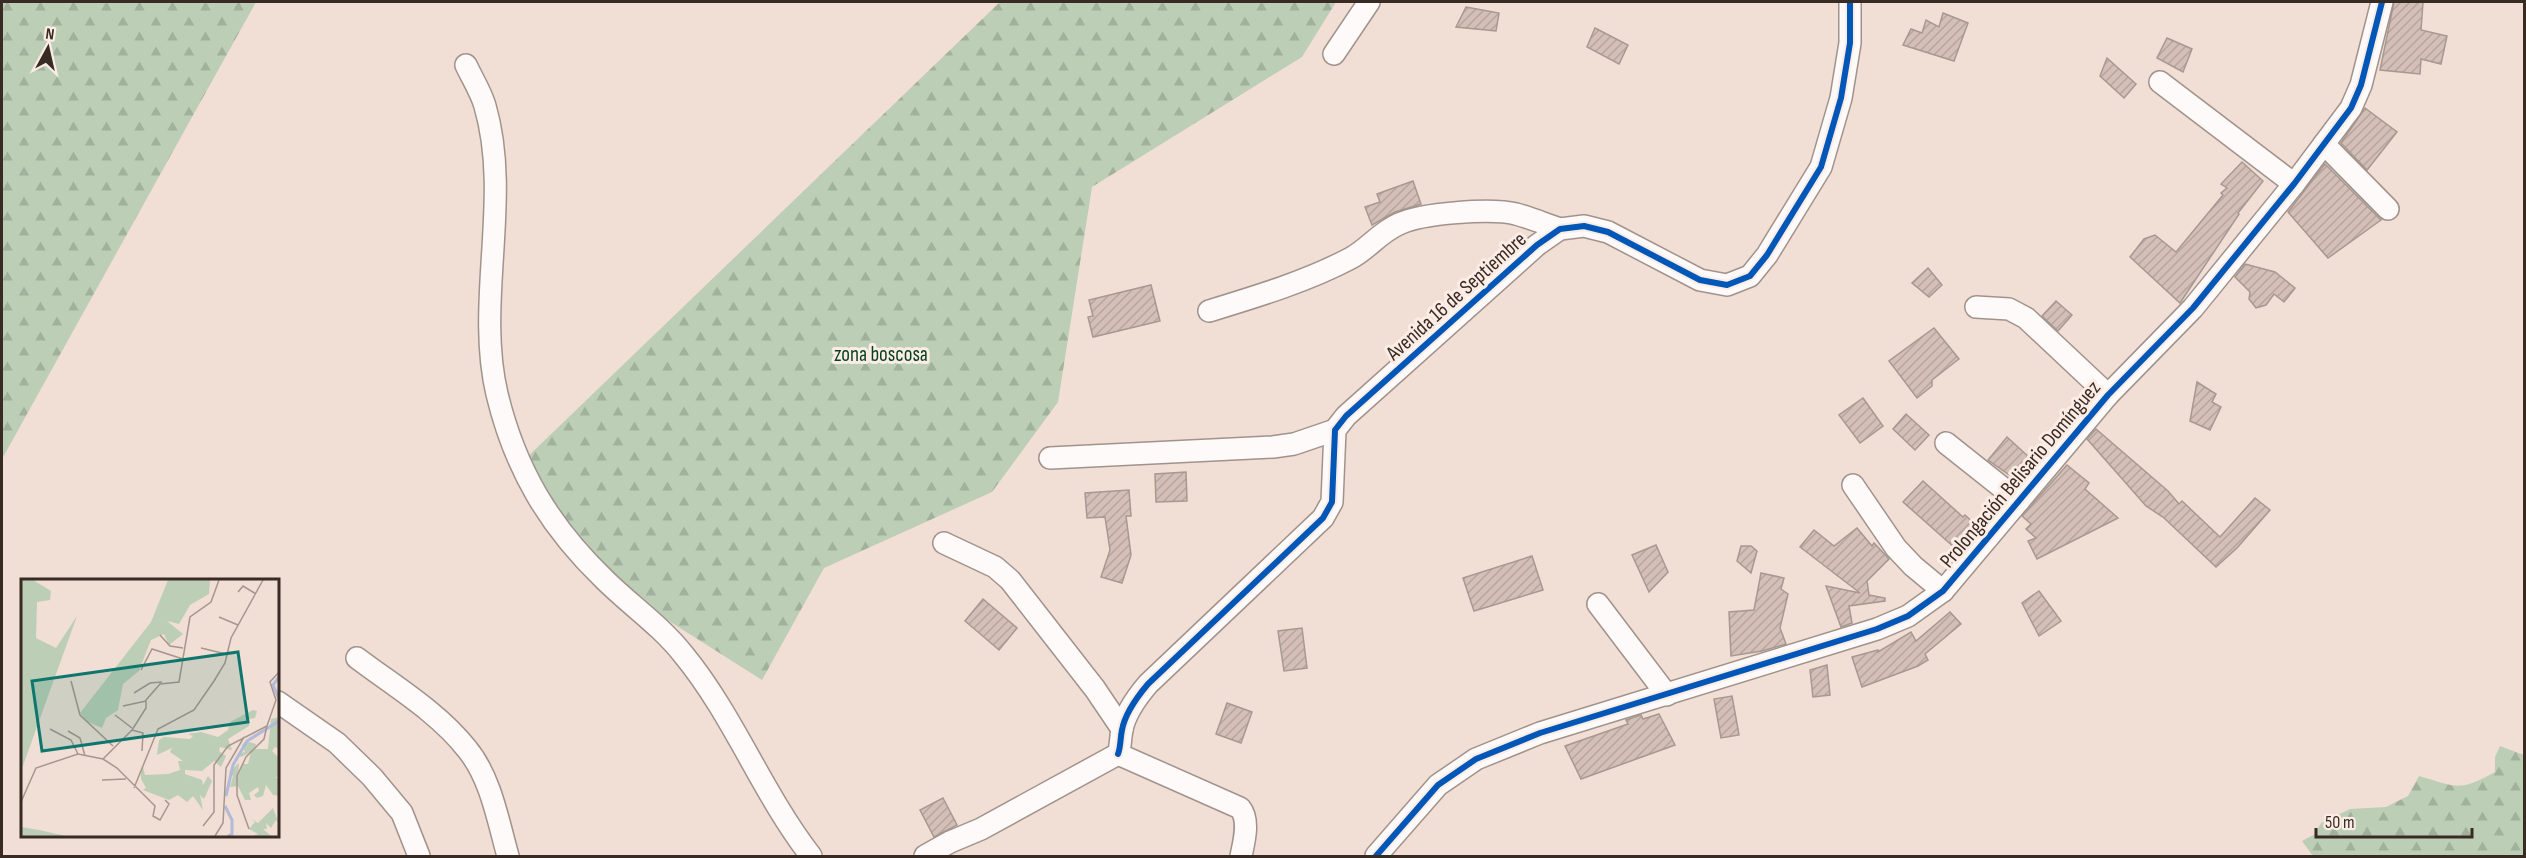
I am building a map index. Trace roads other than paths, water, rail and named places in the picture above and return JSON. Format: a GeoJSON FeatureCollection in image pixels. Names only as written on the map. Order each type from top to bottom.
{"type":"FeatureCollection","features":[{"type":"Feature","properties":{"kind":"street"},"geometry":{"type":"LineString","coordinates":[[1334,54],[1369,2]]}},
{"type":"Feature","properties":{"kind":"street"},"geometry":{"type":"LineString","coordinates":[[1209,311],[1244,301],[1352,258],[1399,223],[1418,217],[1489,211],[1514,214],[1560,229],[1584,226],[1608,232],[1700,280],[1727,285],[1750,276],[1767,255],[1821,167],[1841,98],[1850,44],[1850,2]]}},
{"type":"Feature","properties":{"kind":"street","name":"Prolongación Belisario Domínguez"},"geometry":{"type":"LineString","coordinates":[[1376,856],[1438,785],[1476,759],[1506,746],[1877,629],[1908,616],[1943,591],[2108,395],[2193,308],[2294,184],[2351,108],[2361,85],[2376,3]]}},
{"type":"Feature","properties":{"kind":"street"},"geometry":{"type":"LineString","coordinates":[[466,65],[484,104],[491,134],[495,229],[488,320],[495,382],[511,443],[528,484],[546,513],[576,552],[650,619],[683,653],[721,706],[795,836],[811,856]]}},
{"type":"Feature","properties":{"kind":"street"},"geometry":{"type":"LineString","coordinates":[[2160,82],[2294,184]]}},
{"type":"Feature","properties":{"kind":"street"},"geometry":{"type":"LineString","coordinates":[[2324,144],[2388,209]]}},
{"type":"Feature","properties":{"kind":"street","name":"Avenida 16 de Septiembre"},"geometry":{"type":"LineString","coordinates":[[1335,430],[1363,400],[1537,245],[1560,229]]}},
{"type":"Feature","properties":{"kind":"street"},"geometry":{"type":"LineString","coordinates":[[1976,307],[2009,309],[2026,318],[2108,395]]}},
{"type":"Feature","properties":{"kind":"street"},"geometry":{"type":"LineString","coordinates":[[926,856],[950,842],[981,829],[1118,754],[1122,729],[1130,709],[1148,684],[1323,518],[1332,502],[1335,430],[1294,444],[1273,447],[1050,458]]}},
{"type":"Feature","properties":{"kind":"street"},"geometry":{"type":"LineString","coordinates":[[1946,443],[2019,501]]}},
{"type":"Feature","properties":{"kind":"street"},"geometry":{"type":"LineString","coordinates":[[1853,484],[1896,548],[1913,566],[1943,591]]}},
{"type":"Feature","properties":{"kind":"street"},"geometry":{"type":"LineString","coordinates":[[944,543],[995,567],[1010,580],[1095,689],[1122,729]]}},
{"type":"Feature","properties":{"kind":"street"},"geometry":{"type":"LineString","coordinates":[[1598,604],[1667,695]]}},
{"type":"Feature","properties":{"kind":"street"},"geometry":{"type":"LineString","coordinates":[[357,658],[430,713],[467,749],[480,770],[492,799],[508,856]]}},
{"type":"Feature","properties":{"kind":"street"},"geometry":{"type":"LineString","coordinates":[[279,703],[338,743],[372,777],[402,813],[419,856]]}},
{"type":"Feature","properties":{"kind":"street"},"geometry":{"type":"LineString","coordinates":[[1118,754],[1240,808],[1245,816],[1241,856]]}},
{"type":"Feature","properties":{"kind":"park label","name":"zona boscosa"},"geometry":{"type":"Point","coordinates":[881,354]}}]}
